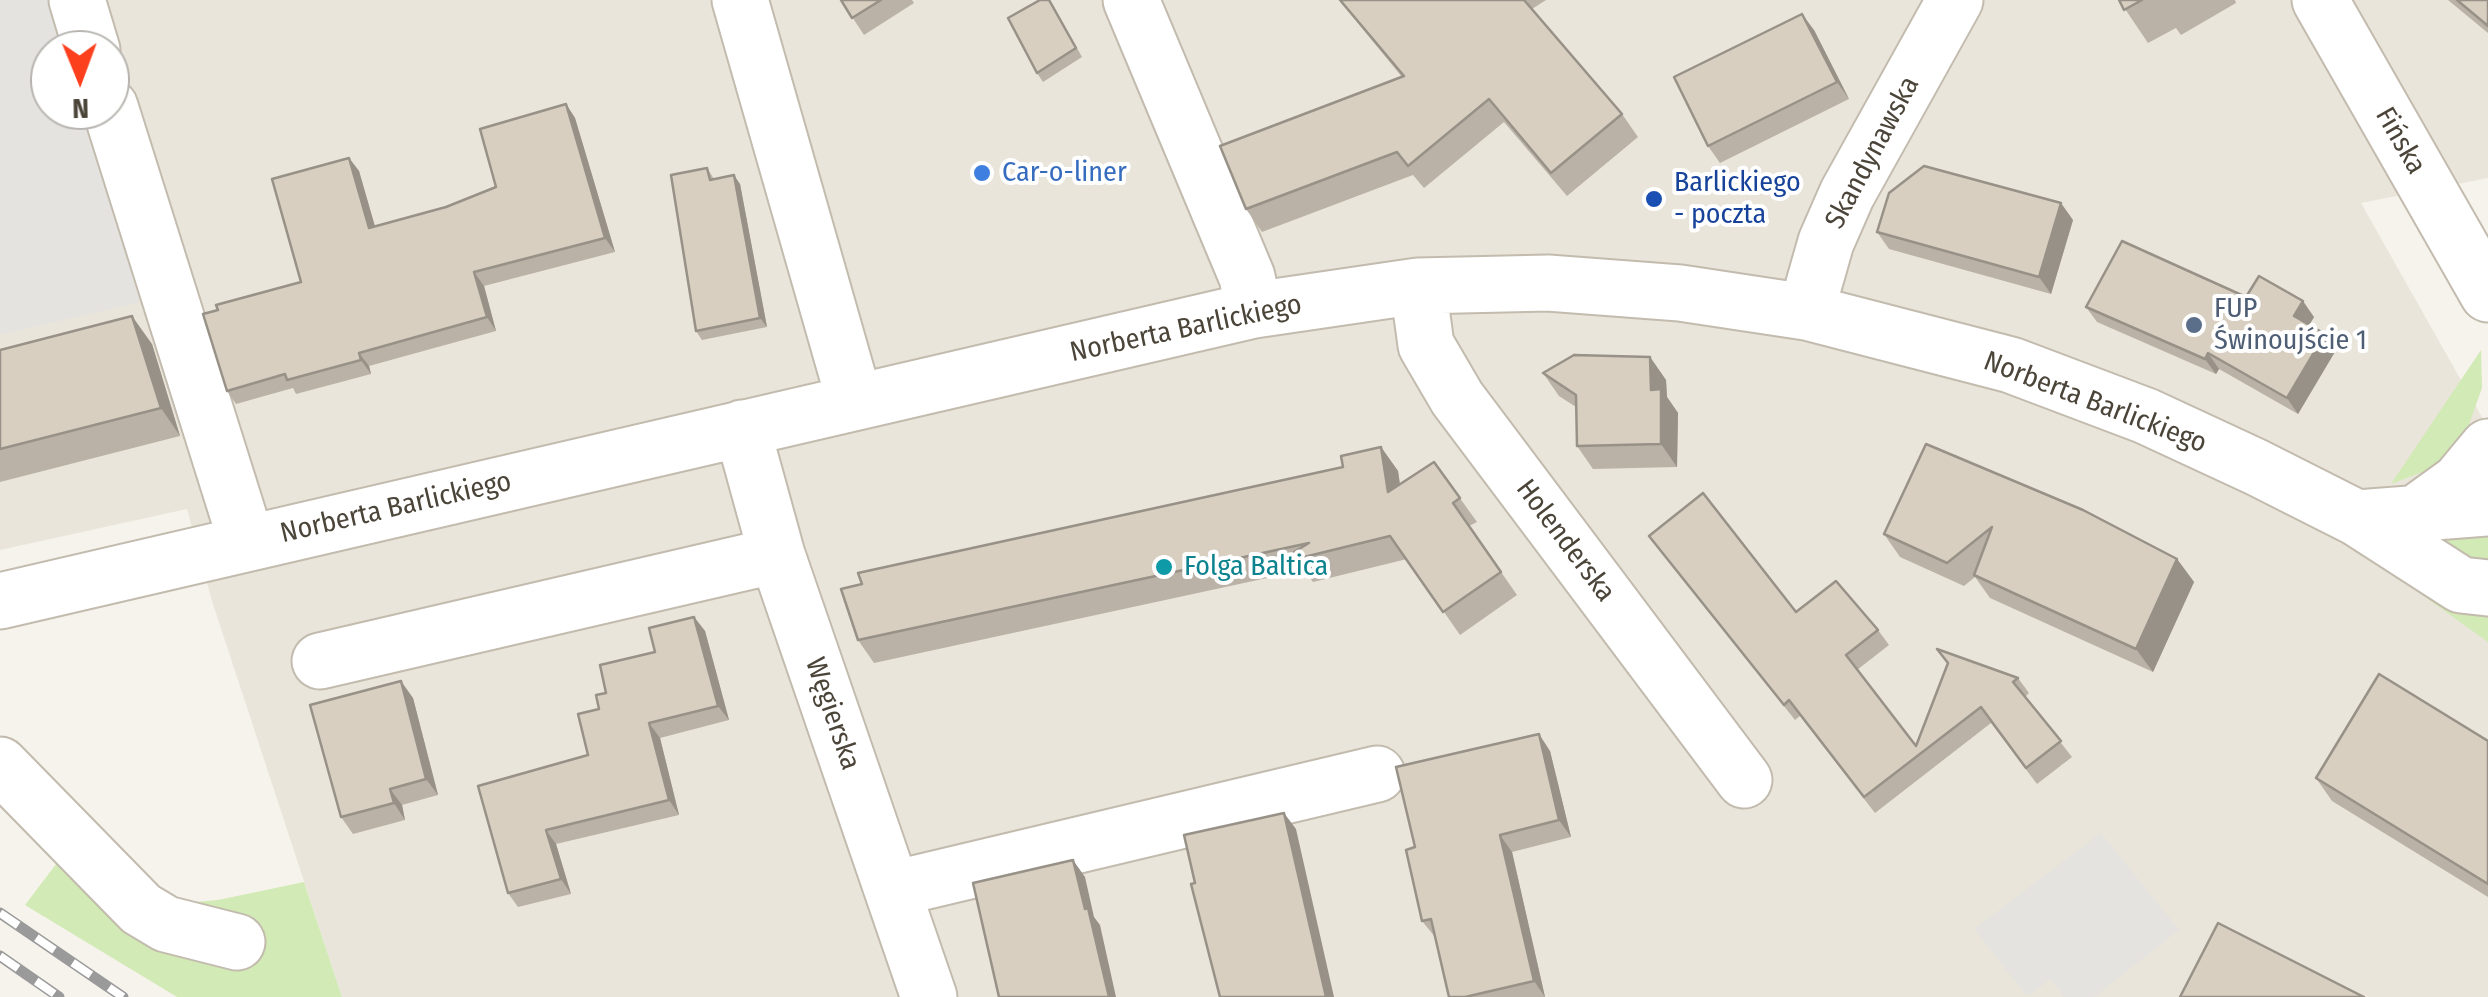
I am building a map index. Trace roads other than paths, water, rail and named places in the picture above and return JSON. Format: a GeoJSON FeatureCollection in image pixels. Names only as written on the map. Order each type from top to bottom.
{"type":"FeatureCollection","features":[{"type":"Feature","properties":{"kind":"street"},"geometry":{"type":"LineString","coordinates":[[76,0],[86,30]]}},
{"type":"Feature","properties":{"kind":"street"},"geometry":{"type":"LineString","coordinates":[[740,0],[855,402]]}},
{"type":"Feature","properties":{"kind":"street"},"geometry":{"type":"LineString","coordinates":[[1131,0],[1247,276],[1254,310]]}},
{"type":"Feature","properties":{"kind":"street","name":"Skandynawska"},"geometry":{"type":"LineString","coordinates":[[1806,312],[1826,242],[1847,194],[1955,0]]}},
{"type":"Feature","properties":{"kind":"street","name":"Fińska"},"geometry":{"type":"LineString","coordinates":[[2320,0],[2486,285]]}},
{"type":"Feature","properties":{"kind":"street"},"geometry":{"type":"LineString","coordinates":[[117,130],[247,543]]}},
{"type":"Feature","properties":{"kind":"street","name":"Norberta Barlickiego"},"geometry":{"type":"LineString","coordinates":[[0,601],[1254,310],[1418,286],[1567,284],[1680,294],[1806,312],[2011,365],[2146,416],[2358,518],[2461,584],[2488,588]]}},
{"type":"Feature","properties":{"kind":"street","name":"Holenderska"},"geometry":{"type":"LineString","coordinates":[[1418,286],[1426,345],[1457,398],[1744,780]]}},
{"type":"Feature","properties":{"kind":"street","name":"Węgierska"},"geometry":{"type":"LineString","coordinates":[[742,428],[778,555],[929,997]]}},
{"type":"Feature","properties":{"kind":"street"},"geometry":{"type":"LineString","coordinates":[[2416,513],[2460,482],[2488,447]]}},
{"type":"Feature","properties":{"kind":"street"},"geometry":{"type":"LineString","coordinates":[[2358,518],[2488,508]]}},
{"type":"Feature","properties":{"kind":"street"},"geometry":{"type":"LineString","coordinates":[[320,661],[778,555]]}},
{"type":"Feature","properties":{"kind":"street"},"geometry":{"type":"LineString","coordinates":[[0,765],[141,909],[166,924],[238,942]]}},
{"type":"Feature","properties":{"kind":"street"},"geometry":{"type":"LineString","coordinates":[[893,889],[1377,774]]}},
{"type":"Feature","properties":{"kind":"railway"},"geometry":{"type":"LineString","coordinates":[[0,913],[123,997]]}},
{"type":"Feature","properties":{"kind":"railway"},"geometry":{"type":"LineString","coordinates":[[0,956],[59,997]]}},
{"type":"Feature","properties":{"kind":"place","name":"Car-o-liner"},"geometry":{"type":"Point","coordinates":[982,173]}},
{"type":"Feature","properties":{"kind":"place","name":"Barlickiego - poczta"},"geometry":{"type":"Point","coordinates":[1654,199]}},
{"type":"Feature","properties":{"kind":"place","name":"FUP Świnoujście 1"},"geometry":{"type":"Point","coordinates":[2194,325]}},
{"type":"Feature","properties":{"kind":"place","name":"Folga Baltica"},"geometry":{"type":"Point","coordinates":[1164,567]}}]}
